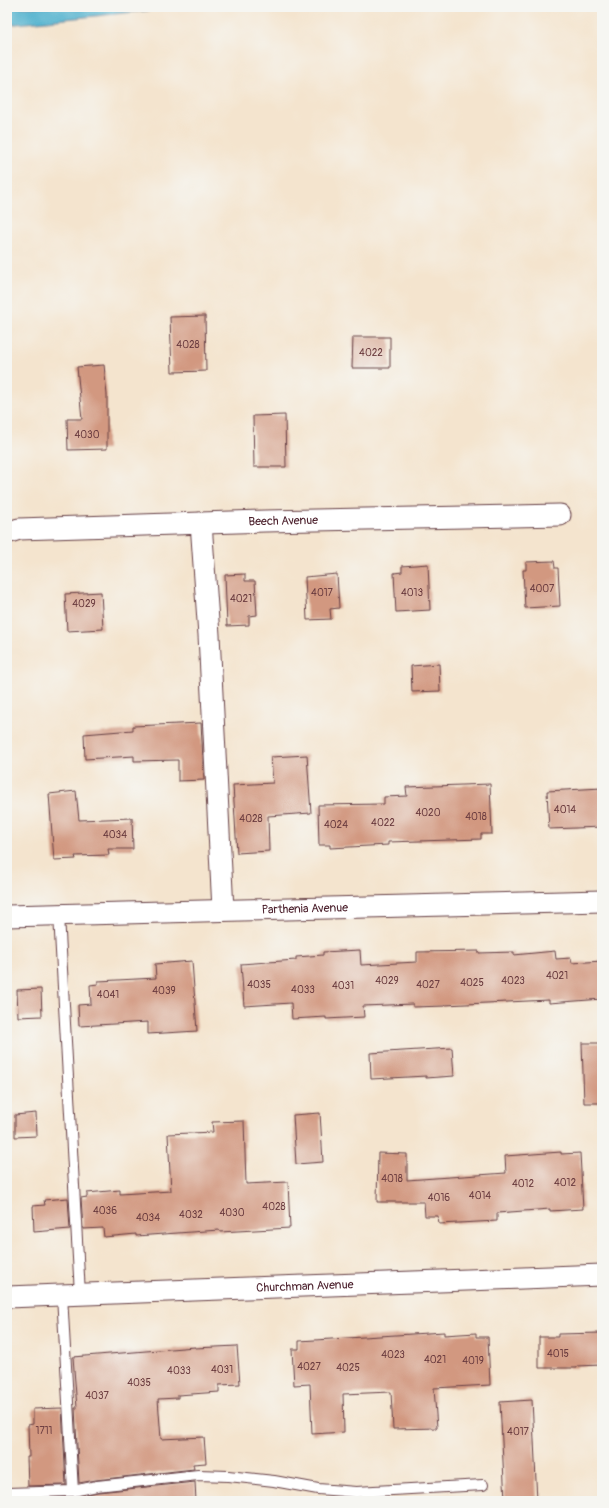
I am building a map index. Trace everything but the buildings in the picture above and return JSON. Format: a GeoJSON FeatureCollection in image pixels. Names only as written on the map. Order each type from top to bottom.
{"type":"FeatureCollection","features":[{"type":"Feature","properties":{"kind":"street","name":"Beech Avenue"},"geometry":{"type":"LineString","coordinates":[[7,533],[19,529],[201,523],[560,515]]}},
{"type":"Feature","properties":{"kind":"street"},"geometry":{"type":"LineString","coordinates":[[201,523],[209,635],[223,910]]}},
{"type":"Feature","properties":{"kind":"street","name":"Parthenia Avenue"},"geometry":{"type":"LineString","coordinates":[[7,916],[602,901]]}},
{"type":"Feature","properties":{"kind":"street","name":"Churchman Avenue"},"geometry":{"type":"LineString","coordinates":[[7,1297],[602,1275]]}},
{"type":"Feature","properties":{"kind":"lane"},"geometry":{"type":"LineString","coordinates":[[59,915],[71,1295],[73,1491]]}},
{"type":"Feature","properties":{"kind":"lane"},"geometry":{"type":"LineString","coordinates":[[7,1493],[73,1491],[97,1486],[198,1475],[228,1476],[318,1489],[356,1492],[483,1485]]}},
{"type":"Feature","properties":{"kind":"water"},"geometry":{"type":"Polygon","coordinates":[[[7,7],[184,7],[7,25],[7,7]]]}}]}
